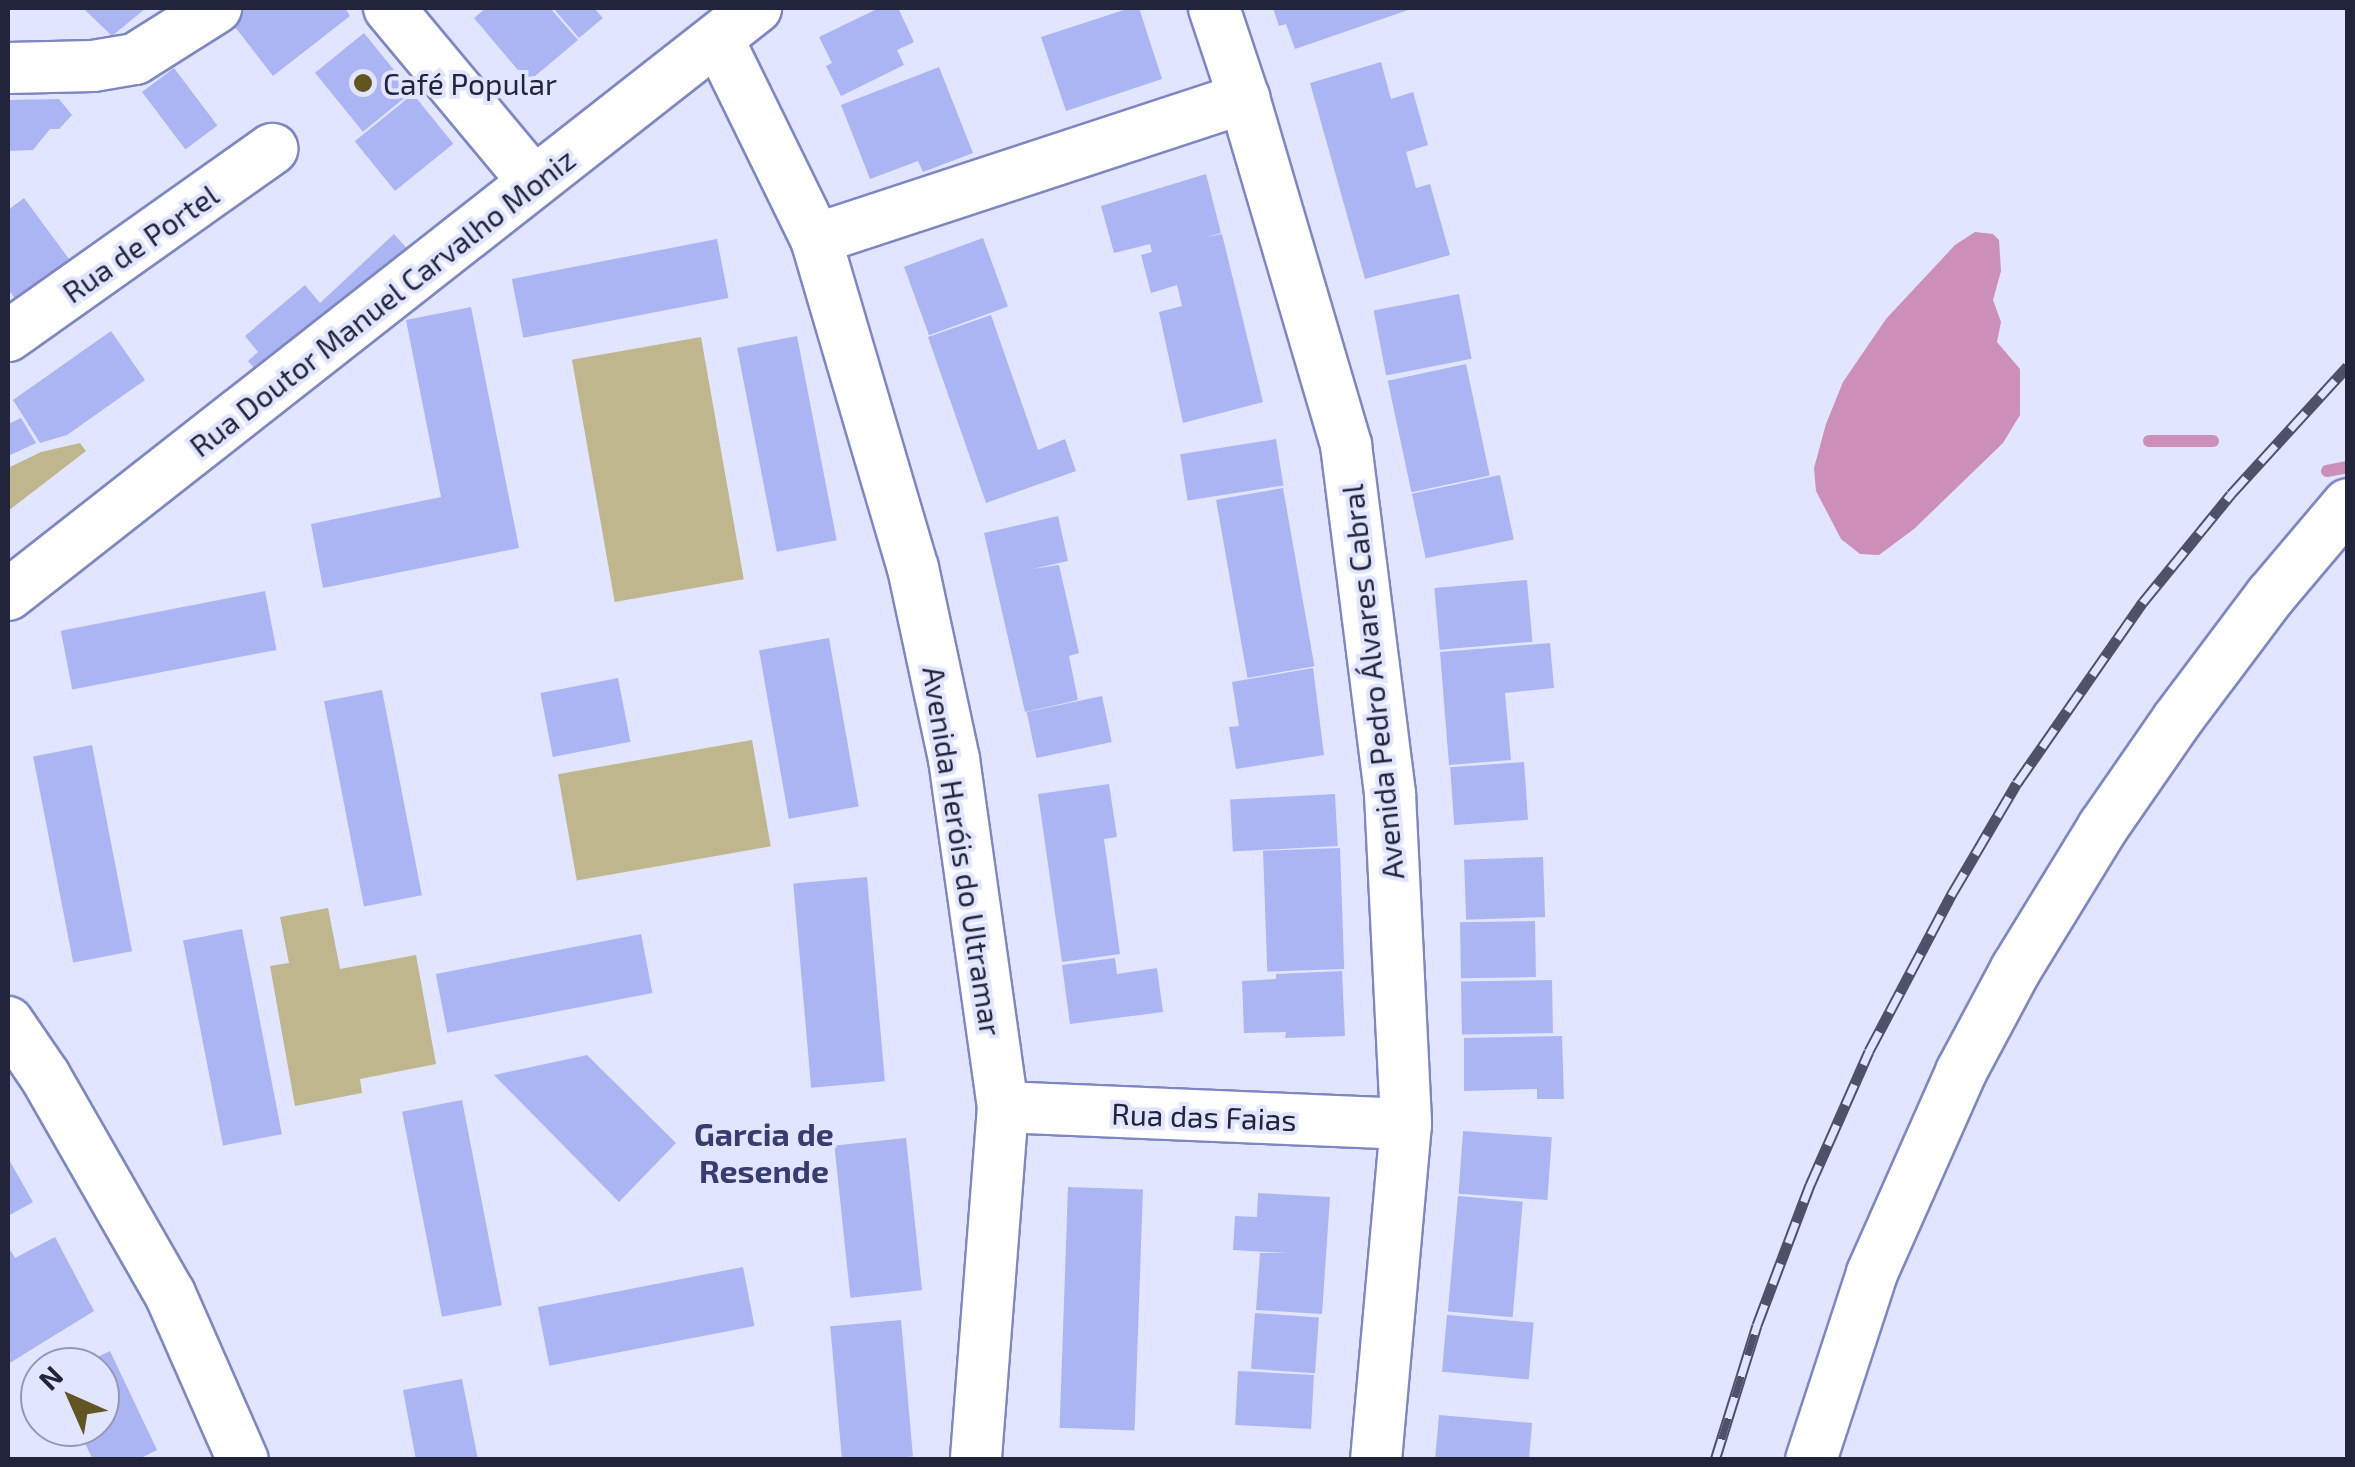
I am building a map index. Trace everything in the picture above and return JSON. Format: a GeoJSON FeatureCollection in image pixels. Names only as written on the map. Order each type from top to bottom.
{"type":"FeatureCollection","features":[{"type":"Feature","properties":{"kind":"street"},"geometry":{"type":"LineString","coordinates":[[8,68],[93,66],[134,59],[216,8]]}},
{"type":"Feature","properties":{"kind":"street"},"geometry":{"type":"LineString","coordinates":[[389,8],[534,182]]}},
{"type":"Feature","properties":{"kind":"street","name":"Rua Doutor Manuel Carvalho Moniz"},"geometry":{"type":"LineString","coordinates":[[8,595],[756,8]]}},
{"type":"Feature","properties":{"kind":"street","name":"Avenida Pedro Álvares Cabral"},"geometry":{"type":"LineString","coordinates":[[1214,8],[1346,444],[1390,794],[1406,1124],[1376,1460]]}},
{"type":"Feature","properties":{"kind":"street","name":"Avenida Heróis do Ultramar"},"geometry":{"type":"LineString","coordinates":[[718,38],[816,239],[913,568],[954,759],[1002,1107],[976,1460]]}},
{"type":"Feature","properties":{"kind":"street"},"geometry":{"type":"LineString","coordinates":[[816,239],[1244,98]]}},
{"type":"Feature","properties":{"kind":"street","name":"Rua de Portel"},"geometry":{"type":"LineString","coordinates":[[8,336],[272,149]]}},
{"type":"Feature","properties":{"kind":"street"},"geometry":{"type":"LineString","coordinates":[[1811,1460],[1892,1226],[1961,1072],[2016,969],[2076,869],[2168,733],[2270,596],[2348,504]]}},
{"type":"Feature","properties":{"kind":"street"},"geometry":{"type":"LineString","coordinates":[[8,1022],[45,1076],[170,1294],[243,1460]]}},
{"type":"Feature","properties":{"kind":"street","name":"Rua das Faias"},"geometry":{"type":"LineString","coordinates":[[1002,1107],[1406,1124]]}},
{"type":"Feature","properties":{"kind":"shaded area"},"geometry":{"type":"Polygon","coordinates":[[[1975,232],[1993,234],[1999,240],[2001,271],[1993,300],[2001,322],[1997,342],[2020,369],[2020,415],[2003,443],[1914,529],[1879,555],[1860,554],[1841,539],[1816,491],[1814,468],[1826,424],[1843,382],[1886,319],[1955,245],[1975,232]]]}},
{"type":"Feature","properties":{"kind":"shaded area"},"geometry":{"type":"Polygon","coordinates":[[[701,337],[744,579],[615,602],[572,360],[701,337]]]}},
{"type":"Feature","properties":{"kind":"shaded area"},"geometry":{"type":"Polygon","coordinates":[[[80,443],[86,451],[8,511],[8,468],[41,452],[80,443]]]}},
{"type":"Feature","properties":{"kind":"shaded area"},"geometry":{"type":"Polygon","coordinates":[[[752,740],[771,846],[577,881],[558,774],[752,740]]]}},
{"type":"Feature","properties":{"kind":"shaded area"},"geometry":{"type":"Polygon","coordinates":[[[328,908],[340,969],[416,955],[436,1064],[360,1079],[362,1093],[295,1106],[270,966],[289,963],[280,917],[328,908]]]}},
{"type":"Feature","properties":{"kind":"building"},"geometry":{"type":"Polygon","coordinates":[[[83,8],[146,8],[112,36],[83,8]]]}},
{"type":"Feature","properties":{"kind":"building"},"geometry":{"type":"Polygon","coordinates":[[[243,8],[345,8],[350,16],[273,76],[228,18],[243,8]]]}},
{"type":"Feature","properties":{"kind":"building"},"geometry":{"type":"Polygon","coordinates":[[[486,8],[550,8],[578,40],[528,82],[474,18],[486,8]]]}},
{"type":"Feature","properties":{"kind":"building"},"geometry":{"type":"Polygon","coordinates":[[[553,8],[594,8],[603,18],[579,38],[553,8]]]}},
{"type":"Feature","properties":{"kind":"building"},"geometry":{"type":"Polygon","coordinates":[[[879,8],[898,8],[914,42],[897,50],[904,65],[841,96],[826,66],[832,63],[819,37],[879,8]]]}},
{"type":"Feature","properties":{"kind":"building"},"geometry":{"type":"Polygon","coordinates":[[[1139,8],[1162,79],[1066,111],[1041,37],[1139,8]]]}},
{"type":"Feature","properties":{"kind":"building"},"geometry":{"type":"Polygon","coordinates":[[[1273,8],[1414,8],[1295,49],[1286,24],[1279,26],[1273,8]]]}},
{"type":"Feature","properties":{"kind":"building"},"geometry":{"type":"Polygon","coordinates":[[[364,33],[412,92],[363,132],[315,73],[364,33]]]}},
{"type":"Feature","properties":{"kind":"building"},"geometry":{"type":"Polygon","coordinates":[[[1381,62],[1391,99],[1413,92],[1428,145],[1406,152],[1416,188],[1430,184],[1450,255],[1365,279],[1310,83],[1381,62]]]}},
{"type":"Feature","properties":{"kind":"building"},"geometry":{"type":"Polygon","coordinates":[[[939,67],[973,153],[923,172],[918,161],[870,179],[841,105],[939,67]]]}},
{"type":"Feature","properties":{"kind":"building"},"geometry":{"type":"Polygon","coordinates":[[[174,68],[217,126],[185,150],[142,92],[174,68]]]}},
{"type":"Feature","properties":{"kind":"building"},"geometry":{"type":"Polygon","coordinates":[[[413,94],[453,144],[395,191],[355,141],[413,94]]]}},
{"type":"Feature","properties":{"kind":"building"},"geometry":{"type":"Polygon","coordinates":[[[59,99],[72,115],[59,129],[50,129],[33,150],[8,151],[8,100],[59,99]]]}},
{"type":"Feature","properties":{"kind":"building"},"geometry":{"type":"Polygon","coordinates":[[[1206,174],[1221,233],[1207,237],[1222,234],[1263,402],[1183,423],[1159,312],[1182,306],[1177,285],[1151,293],[1141,255],[1152,252],[1150,244],[1114,253],[1101,206],[1206,174]]]}},
{"type":"Feature","properties":{"kind":"building"},"geometry":{"type":"Polygon","coordinates":[[[24,198],[69,259],[15,299],[8,289],[8,210],[24,198]]]}},
{"type":"Feature","properties":{"kind":"building"},"geometry":{"type":"Polygon","coordinates":[[[394,234],[410,252],[266,381],[248,361],[258,352],[245,336],[305,285],[320,303],[394,234]]]}},
{"type":"Feature","properties":{"kind":"building"},"geometry":{"type":"Polygon","coordinates":[[[983,238],[1008,307],[929,335],[904,267],[983,238]]]}},
{"type":"Feature","properties":{"kind":"building"},"geometry":{"type":"Polygon","coordinates":[[[717,239],[728,298],[523,338],[512,279],[717,239]]]}},
{"type":"Feature","properties":{"kind":"building"},"geometry":{"type":"Polygon","coordinates":[[[1459,294],[1472,359],[1386,375],[1374,311],[1459,294]]]}},
{"type":"Feature","properties":{"kind":"building"},"geometry":{"type":"Polygon","coordinates":[[[471,307],[519,548],[323,588],[311,524],[441,497],[406,320],[471,307]]]}},
{"type":"Feature","properties":{"kind":"building"},"geometry":{"type":"Polygon","coordinates":[[[991,315],[1038,450],[1065,439],[1076,471],[986,503],[928,337],[991,315]]]}},
{"type":"Feature","properties":{"kind":"building"},"geometry":{"type":"Polygon","coordinates":[[[111,331],[145,380],[67,435],[40,443],[13,400],[111,331]]]}},
{"type":"Feature","properties":{"kind":"building"},"geometry":{"type":"Polygon","coordinates":[[[797,336],[837,540],[777,552],[737,348],[797,336]]]}},
{"type":"Feature","properties":{"kind":"building"},"geometry":{"type":"Polygon","coordinates":[[[1466,364],[1490,476],[1411,492],[1388,381],[1466,364]]]}},
{"type":"Feature","properties":{"kind":"building"},"geometry":{"type":"Polygon","coordinates":[[[21,418],[36,443],[8,456],[8,424],[21,418]]]}},
{"type":"Feature","properties":{"kind":"building"},"geometry":{"type":"Polygon","coordinates":[[[1276,439],[1283,485],[1188,501],[1180,454],[1276,439]]]}},
{"type":"Feature","properties":{"kind":"building"},"geometry":{"type":"Polygon","coordinates":[[[1500,475],[1514,540],[1426,558],[1412,494],[1500,475]]]}},
{"type":"Feature","properties":{"kind":"building"},"geometry":{"type":"Polygon","coordinates":[[[1283,488],[1314,666],[1247,678],[1216,500],[1283,488]]]}},
{"type":"Feature","properties":{"kind":"building"},"geometry":{"type":"Polygon","coordinates":[[[1058,516],[1068,561],[1032,569],[1059,565],[1079,653],[1069,656],[1078,700],[1025,712],[984,533],[1058,516]]]}},
{"type":"Feature","properties":{"kind":"building"},"geometry":{"type":"Polygon","coordinates":[[[1527,580],[1532,642],[1440,650],[1434,588],[1527,580]]]}},
{"type":"Feature","properties":{"kind":"building"},"geometry":{"type":"Polygon","coordinates":[[[265,591],[276,650],[72,690],[61,631],[265,591]]]}},
{"type":"Feature","properties":{"kind":"building"},"geometry":{"type":"Polygon","coordinates":[[[829,638],[859,806],[789,819],[759,650],[829,638]]]}},
{"type":"Feature","properties":{"kind":"building"},"geometry":{"type":"Polygon","coordinates":[[[1550,643],[1554,688],[1505,693],[1511,760],[1449,765],[1440,652],[1550,643]]]}},
{"type":"Feature","properties":{"kind":"building"},"geometry":{"type":"Polygon","coordinates":[[[1313,668],[1324,755],[1236,769],[1229,727],[1239,726],[1232,682],[1313,668]]]}},
{"type":"Feature","properties":{"kind":"building"},"geometry":{"type":"Polygon","coordinates":[[[618,678],[630,742],[553,757],[540,693],[618,678]]]}},
{"type":"Feature","properties":{"kind":"building"},"geometry":{"type":"Polygon","coordinates":[[[382,690],[422,895],[364,906],[324,701],[382,690]]]}},
{"type":"Feature","properties":{"kind":"building"},"geometry":{"type":"Polygon","coordinates":[[[1102,696],[1112,742],[1036,758],[1027,712],[1102,696]]]}},
{"type":"Feature","properties":{"kind":"building"},"geometry":{"type":"Polygon","coordinates":[[[92,745],[132,951],[73,963],[33,756],[92,745]]]}},
{"type":"Feature","properties":{"kind":"building"},"geometry":{"type":"Polygon","coordinates":[[[1524,762],[1528,820],[1454,825],[1450,767],[1524,762]]]}},
{"type":"Feature","properties":{"kind":"building"},"geometry":{"type":"Polygon","coordinates":[[[1109,784],[1117,837],[1104,839],[1120,954],[1062,962],[1038,794],[1109,784]]]}},
{"type":"Feature","properties":{"kind":"building"},"geometry":{"type":"Polygon","coordinates":[[[1335,794],[1338,846],[1233,851],[1230,799],[1335,794]]]}},
{"type":"Feature","properties":{"kind":"building"},"geometry":{"type":"Polygon","coordinates":[[[1340,848],[1344,969],[1267,972],[1263,851],[1340,848]]]}},
{"type":"Feature","properties":{"kind":"building"},"geometry":{"type":"Polygon","coordinates":[[[1543,857],[1545,917],[1466,920],[1464,860],[1543,857]]]}},
{"type":"Feature","properties":{"kind":"building"},"geometry":{"type":"Polygon","coordinates":[[[867,877],[885,1081],[811,1088],[793,883],[867,877]]]}},
{"type":"Feature","properties":{"kind":"building"},"geometry":{"type":"Polygon","coordinates":[[[1535,921],[1536,977],[1461,978],[1460,922],[1535,921]]]}},
{"type":"Feature","properties":{"kind":"building"},"geometry":{"type":"Polygon","coordinates":[[[242,929],[282,1134],[223,1146],[183,940],[242,929]]]}},
{"type":"Feature","properties":{"kind":"building"},"geometry":{"type":"Polygon","coordinates":[[[641,934],[652,993],[447,1033],[436,974],[641,934]]]}},
{"type":"Feature","properties":{"kind":"building"},"geometry":{"type":"Polygon","coordinates":[[[1115,958],[1117,974],[1157,968],[1163,1012],[1070,1024],[1062,965],[1115,958]]]}},
{"type":"Feature","properties":{"kind":"building"},"geometry":{"type":"Polygon","coordinates":[[[1342,971],[1345,1036],[1285,1038],[1286,1032],[1244,1033],[1242,981],[1276,979],[1276,974],[1342,971]]]}},
{"type":"Feature","properties":{"kind":"building"},"geometry":{"type":"Polygon","coordinates":[[[1552,980],[1553,1033],[1462,1035],[1461,982],[1552,980]]]}},
{"type":"Feature","properties":{"kind":"building"},"geometry":{"type":"Polygon","coordinates":[[[1562,1036],[1564,1099],[1537,1099],[1537,1089],[1464,1091],[1464,1038],[1562,1036]]]}},
{"type":"Feature","properties":{"kind":"building"},"geometry":{"type":"Polygon","coordinates":[[[587,1055],[676,1143],[619,1202],[494,1075],[587,1055]]]}},
{"type":"Feature","properties":{"kind":"building"},"geometry":{"type":"Polygon","coordinates":[[[462,1100],[502,1305],[442,1317],[402,1112],[462,1100]]]}},
{"type":"Feature","properties":{"kind":"building"},"geometry":{"type":"Polygon","coordinates":[[[1463,1131],[1552,1137],[1547,1200],[1459,1194],[1463,1131]]]}},
{"type":"Feature","properties":{"kind":"building"},"geometry":{"type":"Polygon","coordinates":[[[906,1138],[922,1290],[850,1298],[834,1146],[906,1138]]]}},
{"type":"Feature","properties":{"kind":"building"},"geometry":{"type":"Polygon","coordinates":[[[8,1158],[33,1202],[8,1216],[8,1158]]]}},
{"type":"Feature","properties":{"kind":"building"},"geometry":{"type":"Polygon","coordinates":[[[1068,1187],[1143,1190],[1135,1430],[1060,1428],[1068,1187]]]}},
{"type":"Feature","properties":{"kind":"building"},"geometry":{"type":"Polygon","coordinates":[[[1258,1193],[1330,1197],[1322,1314],[1256,1310],[1260,1253],[1288,1253],[1233,1250],[1235,1216],[1257,1217],[1258,1193]]]}},
{"type":"Feature","properties":{"kind":"building"},"geometry":{"type":"Polygon","coordinates":[[[1458,1196],[1523,1202],[1513,1317],[1448,1312],[1458,1196]]]}},
{"type":"Feature","properties":{"kind":"building"},"geometry":{"type":"Polygon","coordinates":[[[55,1237],[94,1311],[36,1347],[20,1347],[20,1357],[8,1364],[8,1253],[11,1251],[15,1258],[55,1237]]]}},
{"type":"Feature","properties":{"kind":"building"},"geometry":{"type":"Polygon","coordinates":[[[743,1267],[754,1326],[549,1366],[538,1307],[743,1267]]]}},
{"type":"Feature","properties":{"kind":"building"},"geometry":{"type":"Polygon","coordinates":[[[1255,1313],[1319,1317],[1315,1373],[1251,1369],[1255,1313]]]}},
{"type":"Feature","properties":{"kind":"building"},"geometry":{"type":"Polygon","coordinates":[[[1447,1315],[1534,1323],[1529,1379],[1442,1372],[1447,1315]]]}},
{"type":"Feature","properties":{"kind":"building"},"geometry":{"type":"Polygon","coordinates":[[[901,1320],[913,1456],[842,1460],[830,1326],[901,1320]]]}},
{"type":"Feature","properties":{"kind":"building"},"geometry":{"type":"Polygon","coordinates":[[[1238,1371],[1314,1375],[1311,1429],[1235,1425],[1238,1371]]]}},
{"type":"Feature","properties":{"kind":"building"},"geometry":{"type":"Polygon","coordinates":[[[120,1372],[157,1450],[137,1460],[93,1460],[87,1447],[120,1447],[120,1372]]]}},
{"type":"Feature","properties":{"kind":"building"},"geometry":{"type":"Polygon","coordinates":[[[462,1379],[478,1460],[416,1460],[403,1390],[462,1379]]]}},
{"type":"Feature","properties":{"kind":"building"},"geometry":{"type":"Polygon","coordinates":[[[1439,1415],[1532,1423],[1529,1460],[1435,1460],[1439,1415]]]}},
{"type":"Feature","properties":{"kind":"waterway"},"geometry":{"type":"LineString","coordinates":[[2149,441],[2213,441]]}},
{"type":"Feature","properties":{"kind":"waterway"},"geometry":{"type":"LineString","coordinates":[[2327,471],[2348,467]]}},
{"type":"Feature","properties":{"kind":"railway"},"geometry":{"type":"LineString","coordinates":[[1715,1460],[1757,1325],[1810,1185],[1869,1051],[1953,892],[2017,783],[2143,602],[2231,494],[2348,366]]}},
{"type":"Feature","properties":{"kind":"place","name":"Café Popular"},"geometry":{"type":"Point","coordinates":[363,83]}},
{"type":"Feature","properties":{"kind":"district","name":"Garcia de Resende"},"geometry":{"type":"Point","coordinates":[764,1152]}}]}
